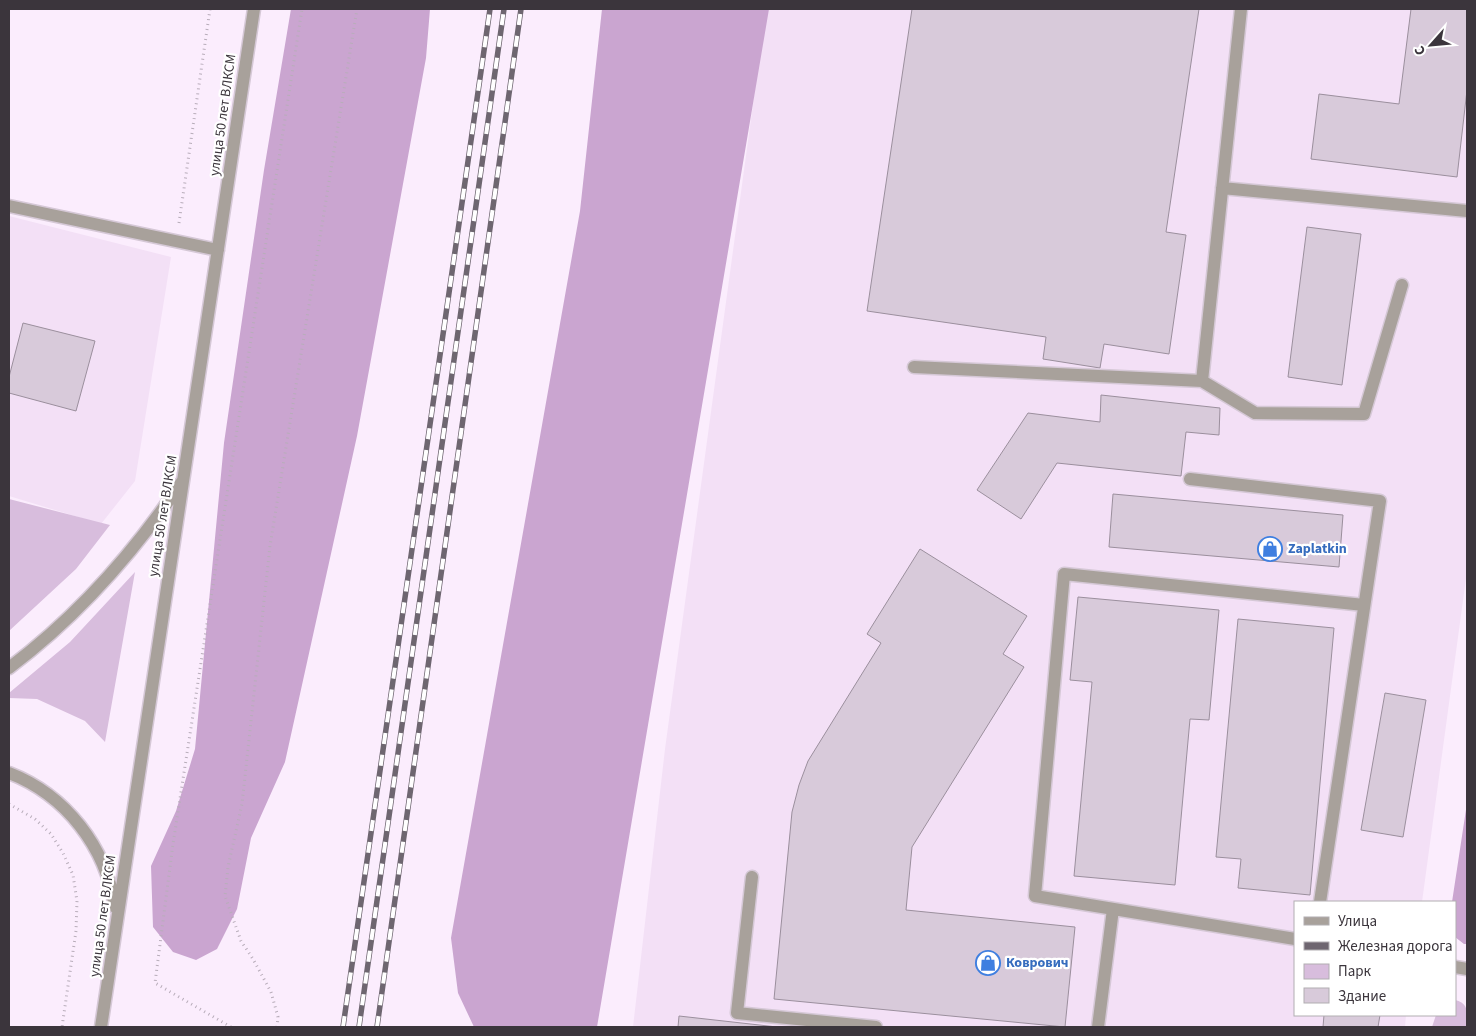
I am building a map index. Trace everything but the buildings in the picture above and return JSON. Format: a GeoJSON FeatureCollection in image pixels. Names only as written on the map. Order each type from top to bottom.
{"type":"FeatureCollection","features":[{"type":"Feature","properties":{"kind":"street","name":"улица 50 лет ВЛКСМ"},"geometry":{"type":"LineString","coordinates":[[101,1027],[254,9]]}},
{"type":"Feature","properties":{"kind":"street"},"geometry":{"type":"LineString","coordinates":[[1202,381],[1241,9]]}},
{"type":"Feature","properties":{"kind":"street"},"geometry":{"type":"LineString","coordinates":[[1222,188],[1467,211]]}},
{"type":"Feature","properties":{"kind":"street"},"geometry":{"type":"LineString","coordinates":[[9,206],[218,250]]}},
{"type":"Feature","properties":{"kind":"street"},"geometry":{"type":"LineString","coordinates":[[914,367],[1202,381],[1255,413],[1364,414],[1402,285]]}},
{"type":"Feature","properties":{"kind":"street"},"geometry":{"type":"LineString","coordinates":[[9,668],[62,625],[96,592],[128,556],[184,479]]}},
{"type":"Feature","properties":{"kind":"street"},"geometry":{"type":"LineString","coordinates":[[1190,479],[1380,501],[1320,901]]}},
{"type":"Feature","properties":{"kind":"street"},"geometry":{"type":"LineString","coordinates":[[1294,939],[1035,896],[1064,574],[1364,605]]}},
{"type":"Feature","properties":{"kind":"street"},"geometry":{"type":"LineString","coordinates":[[9,773],[24,779],[49,794],[71,815],[89,838],[104,864],[112,893],[117,923]]}},
{"type":"Feature","properties":{"kind":"street"},"geometry":{"type":"LineString","coordinates":[[752,877],[737,1013],[876,1027]]}},
{"type":"Feature","properties":{"kind":"street"},"geometry":{"type":"LineString","coordinates":[[1098,1027],[1113,909]]}},
{"type":"Feature","properties":{"kind":"path"},"geometry":{"type":"LineString","coordinates":[[177,242],[210,9]]}},
{"type":"Feature","properties":{"kind":"path"},"geometry":{"type":"LineString","coordinates":[[231,1027],[155,982],[173,844],[302,9]]}},
{"type":"Feature","properties":{"kind":"path"},"geometry":{"type":"LineString","coordinates":[[277,1027],[278,1017],[271,992],[253,959],[240,942],[225,896],[228,868],[242,804],[270,546],[357,9]]}},
{"type":"Feature","properties":{"kind":"path"},"geometry":{"type":"LineString","coordinates":[[9,804],[35,819],[51,834],[63,853],[73,875],[77,901],[76,931],[62,1027]]}},
{"type":"Feature","properties":{"kind":"shaded area"},"geometry":{"type":"Polygon","coordinates":[[[291,9],[430,9],[426,58],[357,436],[285,762],[251,838],[237,909],[217,949],[196,960],[173,952],[153,927],[151,866],[176,811],[195,749],[224,443],[264,170],[291,9]]]}},
{"type":"Feature","properties":{"kind":"shaded area"},"geometry":{"type":"Polygon","coordinates":[[[602,9],[769,9],[597,1027],[474,1027],[458,993],[451,938],[580,211],[602,9]]]}},
{"type":"Feature","properties":{"kind":"shaded area"},"geometry":{"type":"Polygon","coordinates":[[[766,9],[1467,9],[1467,571],[1422,901],[1294,901],[1294,1016],[1406,1016],[1405,1027],[633,1027],[665,749],[766,9]]]}},
{"type":"Feature","properties":{"kind":"shaded area"},"geometry":{"type":"Polygon","coordinates":[[[9,216],[171,257],[135,481],[101,524],[9,496],[9,216]]]}},
{"type":"Feature","properties":{"kind":"shaded area"},"geometry":{"type":"Polygon","coordinates":[[[1467,803],[1467,944],[1456,938],[1456,901],[1452,901],[1467,803]]]}},
{"type":"Feature","properties":{"kind":"green space"},"geometry":{"type":"Polygon","coordinates":[[[9,499],[110,525],[76,569],[9,631],[9,499]]]}},
{"type":"Feature","properties":{"kind":"green space"},"geometry":{"type":"Polygon","coordinates":[[[135,572],[105,742],[85,721],[37,699],[9,698],[9,693],[70,642],[135,572]]]}},
{"type":"Feature","properties":{"kind":"green space"},"geometry":{"type":"Polygon","coordinates":[[[1456,1000],[1463,1004],[1467,1010],[1467,1027],[1432,1027],[1436,1016],[1456,1016],[1456,1000]]]}},
{"type":"Feature","properties":{"kind":"railway"},"geometry":{"type":"LineString","coordinates":[[343,1027],[490,9]]}},
{"type":"Feature","properties":{"kind":"railway"},"geometry":{"type":"LineString","coordinates":[[359,1027],[504,9]]}},
{"type":"Feature","properties":{"kind":"railway"},"geometry":{"type":"LineString","coordinates":[[377,1027],[521,9]]}},
{"type":"Feature","properties":{"kind":"place","name":"Zaplatkin"},"geometry":{"type":"Point","coordinates":[1270,549]}},
{"type":"Feature","properties":{"kind":"place","name":"Коврович"},"geometry":{"type":"Point","coordinates":[988,963]}}]}
